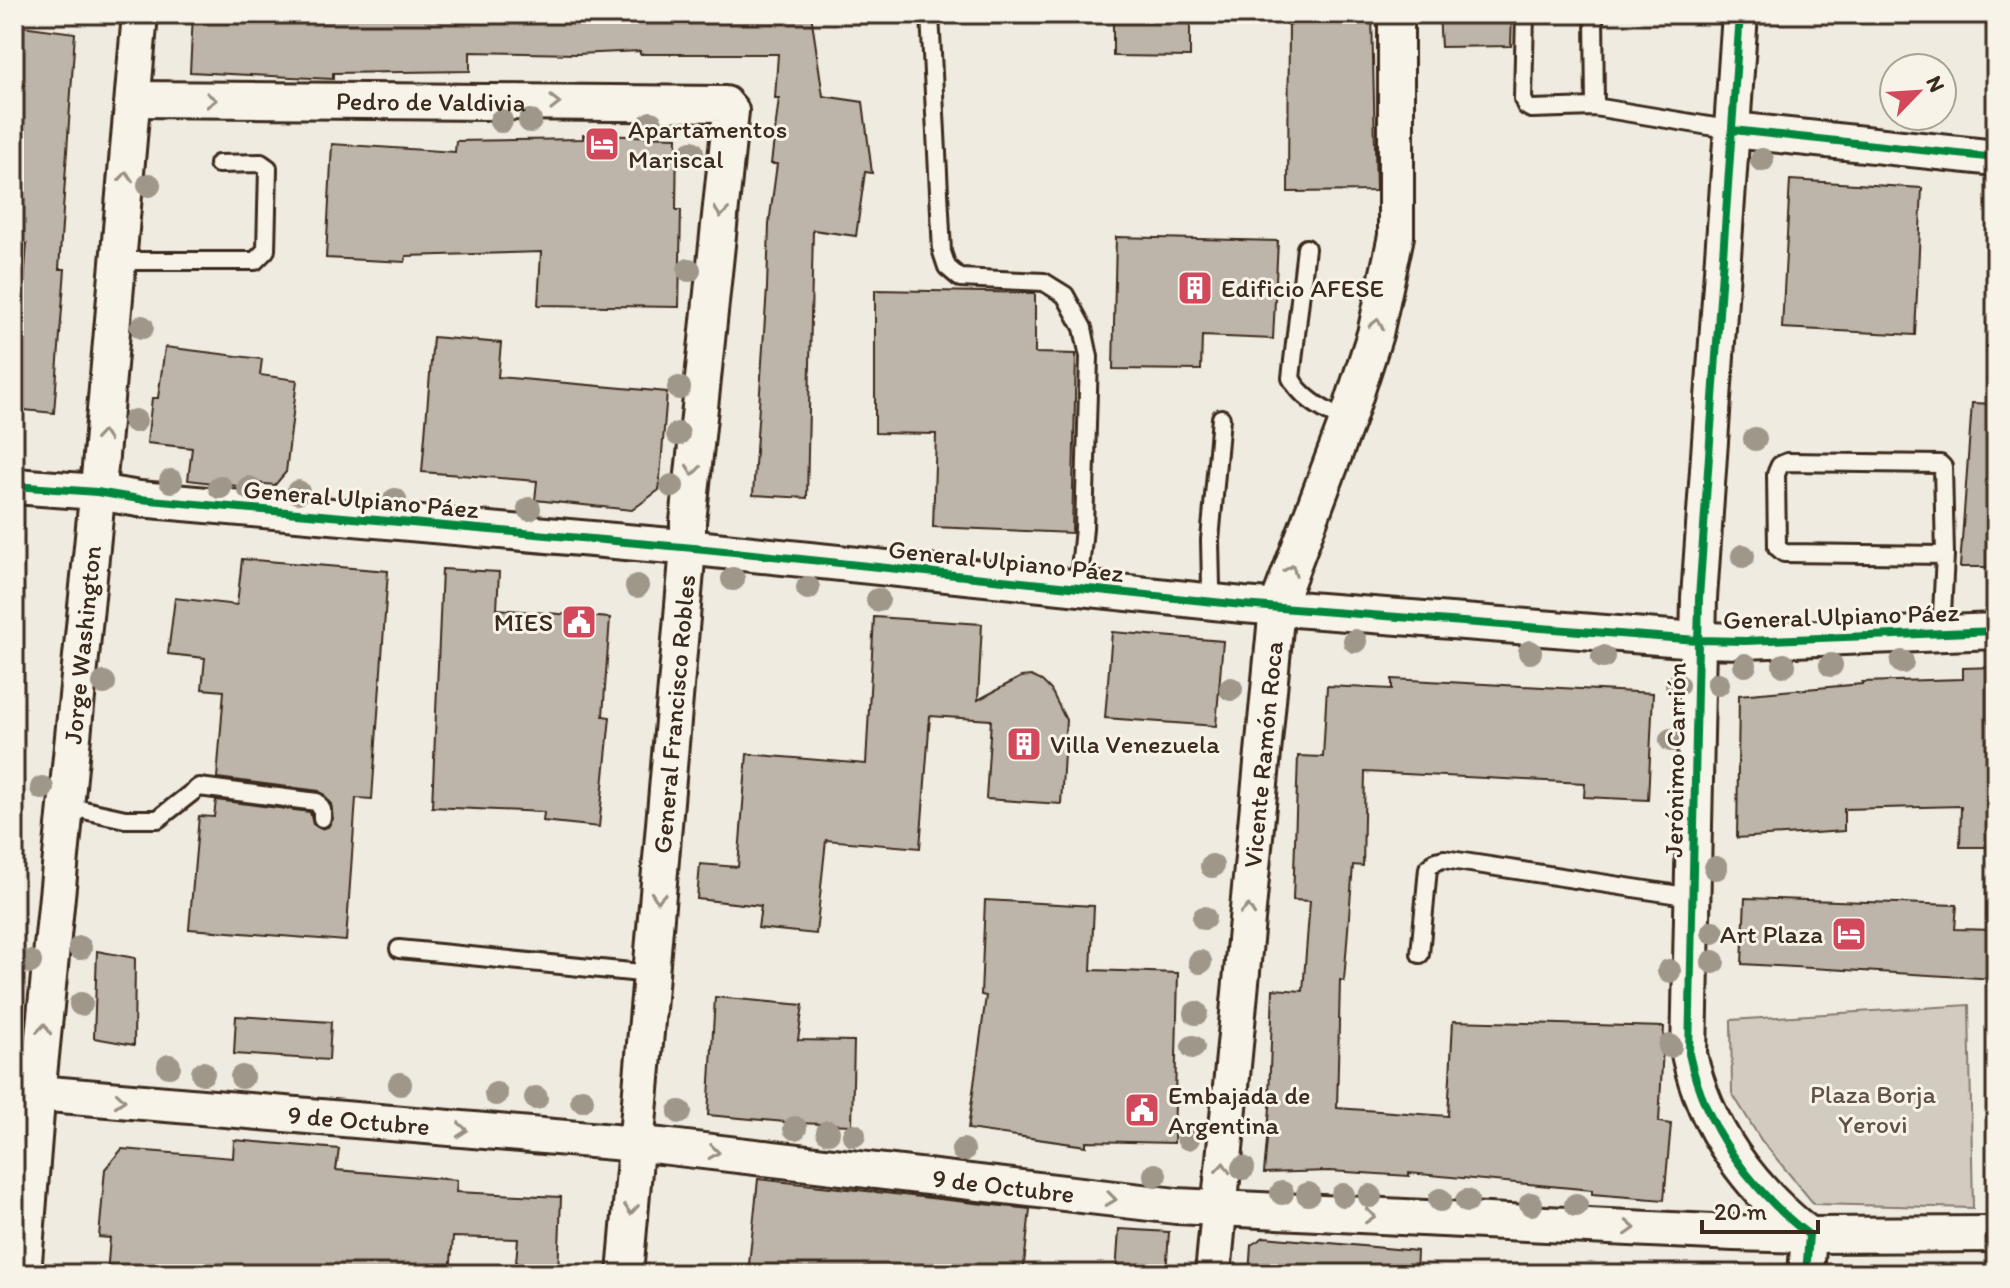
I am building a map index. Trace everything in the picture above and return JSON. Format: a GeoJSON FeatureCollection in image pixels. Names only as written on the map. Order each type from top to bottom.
{"type":"FeatureCollection","features":[{"type":"Feature","properties":{"kind":"street","name":"Jorge Washington"},"geometry":{"type":"LineString","coordinates":[[23,1274],[26,1092],[66,806],[140,14]]}},
{"type":"Feature","properties":{"kind":"street","name":"Vicente Ramón Roca"},"geometry":{"type":"LineString","coordinates":[[1213,1274],[1277,607],[1347,421],[1375,334],[1396,236],[1396,14]]}},
{"type":"Feature","properties":{"kind":"street","name":"Jerónimo Carrión"},"geometry":{"type":"LineString","coordinates":[[1740,14],[1697,640],[1689,1054],[1695,1083],[1716,1130],[1746,1173],[1784,1216],[1809,1235]]}},
{"type":"Feature","properties":{"kind":"street","name":"Pedro de Valdivia"},"geometry":{"type":"LineString","coordinates":[[133,99],[725,104],[729,107]]}},
{"type":"Feature","properties":{"kind":"street","name":"General Francisco Robles"},"geometry":{"type":"LineString","coordinates":[[625,1274],[688,522],[729,107]]}},
{"type":"Feature","properties":{"kind":"street"},"geometry":{"type":"LineString","coordinates":[[1733,130],[1996,158]]}},
{"type":"Feature","properties":{"kind":"street","name":"General Ulpiano Páez"},"geometry":{"type":"LineString","coordinates":[[14,486],[688,548],[1208,602],[1697,640],[1996,631]]}},
{"type":"Feature","properties":{"kind":"street","name":"9 de Octubre"},"geometry":{"type":"LineString","coordinates":[[26,1092],[636,1144],[1220,1210],[1809,1235],[1996,1234]]}},
{"type":"Feature","properties":{"kind":"street"},"geometry":{"type":"LineString","coordinates":[[1806,1274],[1809,1235]]}},
{"type":"Feature","properties":{"kind":"lane"},"geometry":{"type":"LineString","coordinates":[[930,14],[942,252],[947,267],[960,278],[1044,282],[1065,295],[1083,328],[1089,357],[1084,528],[1078,590]]}},
{"type":"Feature","properties":{"kind":"lane"},"geometry":{"type":"LineString","coordinates":[[1525,14],[1523,99],[1531,109],[1595,107],[1733,130]]}},
{"type":"Feature","properties":{"kind":"lane"},"geometry":{"type":"LineString","coordinates":[[1594,14],[1595,107]]}},
{"type":"Feature","properties":{"kind":"lane"},"geometry":{"type":"LineString","coordinates":[[118,261],[255,261],[266,250],[268,168],[261,163],[218,164]]}},
{"type":"Feature","properties":{"kind":"lane"},"geometry":{"type":"LineString","coordinates":[[1306,248],[1291,378],[1297,390],[1330,414],[1347,421]]}},
{"type":"Feature","properties":{"kind":"lane"},"geometry":{"type":"LineString","coordinates":[[1208,602],[1221,418]]}},
{"type":"Feature","properties":{"kind":"lane"},"geometry":{"type":"LineString","coordinates":[[1941,633],[1945,555],[1945,471],[1940,464],[1787,462],[1780,465],[1776,474],[1777,547],[1784,553],[1945,555]]}},
{"type":"Feature","properties":{"kind":"lane"},"geometry":{"type":"LineString","coordinates":[[66,806],[125,819],[158,819],[199,787],[317,802],[322,818]]}},
{"type":"Feature","properties":{"kind":"lane"},"geometry":{"type":"LineString","coordinates":[[1420,954],[1428,868],[1444,859],[1692,897]]}},
{"type":"Feature","properties":{"kind":"lane"},"geometry":{"type":"LineString","coordinates":[[399,949],[651,974]]}},
{"type":"Feature","properties":{"kind":"green space","name":"Plaza Borja Yerovi"},"geometry":{"type":"Polygon","coordinates":[[[1969,1005],[1973,1208],[1814,1204],[1761,1140],[1732,1093],[1731,1020],[1969,1005]]]}},
{"type":"Feature","properties":{"kind":"building"},"geometry":{"type":"Polygon","coordinates":[[[193,14],[470,14],[470,19],[537,14],[811,14],[823,96],[863,102],[872,173],[865,172],[856,236],[813,230],[807,498],[753,495],[769,224],[777,164],[771,164],[779,98],[775,98],[778,54],[470,52],[470,71],[333,73],[333,79],[190,72],[193,14]]]}},
{"type":"Feature","properties":{"kind":"building"},"geometry":{"type":"Polygon","coordinates":[[[1113,14],[1190,14],[1190,57],[1113,56],[1113,14]]]}},
{"type":"Feature","properties":{"kind":"building"},"geometry":{"type":"Polygon","coordinates":[[[1289,14],[1372,14],[1376,191],[1288,192],[1289,14]]]}},
{"type":"Feature","properties":{"kind":"building"},"geometry":{"type":"Polygon","coordinates":[[[1439,14],[1512,14],[1511,46],[1441,47],[1439,14]]]}},
{"type":"Feature","properties":{"kind":"building"},"geometry":{"type":"Polygon","coordinates":[[[14,25],[75,33],[59,269],[65,269],[54,413],[14,409],[14,351],[18,351],[27,244],[14,243],[21,134],[14,133],[14,25]]]}},
{"type":"Feature","properties":{"kind":"building"},"geometry":{"type":"Polygon","coordinates":[[[583,135],[677,137],[676,210],[681,210],[679,307],[538,305],[541,252],[406,256],[405,262],[326,258],[332,144],[455,152],[456,141],[583,139],[583,135]]]}},
{"type":"Feature","properties":{"kind":"building"},"geometry":{"type":"Polygon","coordinates":[[[1790,180],[1922,188],[1915,335],[1782,328],[1790,180]]]}},
{"type":"Feature","properties":{"kind":"building","name":"Edificio AFESE"},"geometry":{"type":"Polygon","coordinates":[[[1116,237],[1278,241],[1273,339],[1202,336],[1201,370],[1113,369],[1116,237]]]}},
{"type":"Feature","properties":{"kind":"building"},"geometry":{"type":"Polygon","coordinates":[[[875,290],[1035,293],[1035,353],[1076,354],[1072,533],[933,527],[936,434],[875,433],[875,290]]]}},
{"type":"Feature","properties":{"kind":"building"},"geometry":{"type":"Polygon","coordinates":[[[433,337],[501,343],[498,377],[667,392],[659,490],[632,510],[535,500],[537,481],[422,472],[433,337]]]}},
{"type":"Feature","properties":{"kind":"building"},"geometry":{"type":"Polygon","coordinates":[[[165,347],[262,359],[260,375],[297,380],[286,472],[275,485],[245,482],[245,487],[188,480],[192,448],[147,443],[152,398],[158,398],[165,347]]]}},
{"type":"Feature","properties":{"kind":"building"},"geometry":{"type":"Polygon","coordinates":[[[1972,403],[1996,404],[1996,567],[1960,567],[1972,403]]]}},
{"type":"Feature","properties":{"kind":"building"},"geometry":{"type":"Polygon","coordinates":[[[242,559],[388,571],[372,799],[356,798],[346,941],[189,929],[199,816],[214,817],[216,800],[310,812],[313,824],[321,829],[328,827],[333,819],[331,804],[319,791],[217,778],[224,691],[202,689],[205,658],[168,654],[175,598],[237,605],[242,559]]]}},
{"type":"Feature","properties":{"kind":"building"},"geometry":{"type":"Polygon","coordinates":[[[442,569],[499,572],[497,609],[610,618],[603,716],[610,717],[599,827],[543,821],[544,812],[432,807],[442,569]]]}},
{"type":"Feature","properties":{"kind":"building"},"geometry":{"type":"Polygon","coordinates":[[[874,617],[982,624],[978,700],[1021,677],[1031,676],[1051,690],[1066,720],[1061,804],[986,799],[991,720],[930,716],[920,848],[826,840],[816,934],[758,928],[761,906],[697,899],[700,864],[738,867],[747,754],[866,764],[874,617]]]}},
{"type":"Feature","properties":{"kind":"building"},"geometry":{"type":"Polygon","coordinates":[[[1112,632],[1223,641],[1216,726],[1105,718],[1112,632]]]}},
{"type":"Feature","properties":{"kind":"building"},"geometry":{"type":"Polygon","coordinates":[[[1996,667],[1996,847],[1960,847],[1961,806],[1844,809],[1844,831],[1737,838],[1739,695],[1862,682],[1963,679],[1963,668],[1996,667]]]}},
{"type":"Feature","properties":{"kind":"building"},"geometry":{"type":"Polygon","coordinates":[[[1392,679],[1653,693],[1648,800],[1584,797],[1585,783],[1365,772],[1363,866],[1353,865],[1344,981],[1340,980],[1337,1108],[1448,1116],[1453,1021],[1664,1027],[1659,1122],[1671,1124],[1664,1200],[1409,1173],[1409,1176],[1330,1171],[1264,1173],[1271,1097],[1273,989],[1303,991],[1310,901],[1293,900],[1298,756],[1323,757],[1327,686],[1392,689],[1392,679]]]}},
{"type":"Feature","properties":{"kind":"building","name":"Art Plaza"},"geometry":{"type":"Polygon","coordinates":[[[1745,898],[1957,905],[1955,929],[1996,930],[1996,979],[1742,964],[1745,898]]]}},
{"type":"Feature","properties":{"kind":"building"},"geometry":{"type":"Polygon","coordinates":[[[985,900],[1094,906],[1091,970],[1178,973],[1174,1143],[1086,1141],[1086,1146],[968,1129],[986,996],[981,995],[985,900]]]}},
{"type":"Feature","properties":{"kind":"building"},"geometry":{"type":"Polygon","coordinates":[[[97,951],[135,958],[134,1045],[94,1038],[97,951]]]}},
{"type":"Feature","properties":{"kind":"building"},"geometry":{"type":"Polygon","coordinates":[[[715,997],[803,1005],[798,1040],[854,1041],[852,1125],[708,1115],[715,997]]]}},
{"type":"Feature","properties":{"kind":"building"},"geometry":{"type":"Polygon","coordinates":[[[236,1016],[331,1022],[329,1060],[234,1054],[236,1016]]]}},
{"type":"Feature","properties":{"kind":"building"},"geometry":{"type":"Polygon","coordinates":[[[234,1140],[339,1149],[336,1170],[457,1180],[456,1192],[561,1197],[558,1274],[515,1274],[518,1239],[453,1237],[450,1274],[107,1274],[110,1238],[99,1237],[105,1169],[122,1149],[233,1158],[234,1140]]]}},
{"type":"Feature","properties":{"kind":"building"},"geometry":{"type":"Polygon","coordinates":[[[758,1179],[1030,1209],[1023,1274],[748,1274],[758,1179]]]}},
{"type":"Feature","properties":{"kind":"building"},"geometry":{"type":"Polygon","coordinates":[[[1119,1229],[1169,1232],[1166,1274],[1116,1274],[1119,1229]]]}},
{"type":"Feature","properties":{"kind":"building"},"geometry":{"type":"Polygon","coordinates":[[[1264,1237],[1417,1251],[1416,1274],[1249,1274],[1251,1245],[1264,1237]]]}},
{"type":"Feature","properties":{"kind":"cycle path"},"geometry":{"type":"LineString","coordinates":[[1740,14],[1699,598],[1689,1054],[1706,1107],[1733,1155],[1768,1198],[1809,1235],[1806,1274]]}},
{"type":"Feature","properties":{"kind":"cycle path"},"geometry":{"type":"LineString","coordinates":[[1733,130],[1996,158]]}},
{"type":"Feature","properties":{"kind":"cycle path"},"geometry":{"type":"LineString","coordinates":[[14,486],[705,549],[1243,605],[1697,640],[1745,641],[1996,631]]}},
{"type":"Feature","properties":{"kind":"place","name":"Apartamentos Mariscal"},"geometry":{"type":"Point","coordinates":[602,144]}},
{"type":"Feature","properties":{"kind":"place","name":"Edificio AFESE"},"geometry":{"type":"Point","coordinates":[1195,288]}},
{"type":"Feature","properties":{"kind":"place","name":"MIES"},"geometry":{"type":"Point","coordinates":[579,622]}},
{"type":"Feature","properties":{"kind":"place","name":"Villa Venezuela"},"geometry":{"type":"Point","coordinates":[1024,744]}},
{"type":"Feature","properties":{"kind":"place","name":"Art Plaza"},"geometry":{"type":"Point","coordinates":[1849,934]}},
{"type":"Feature","properties":{"kind":"place","name":"Embajada de Argentina"},"geometry":{"type":"Point","coordinates":[1142,1110]}}]}
